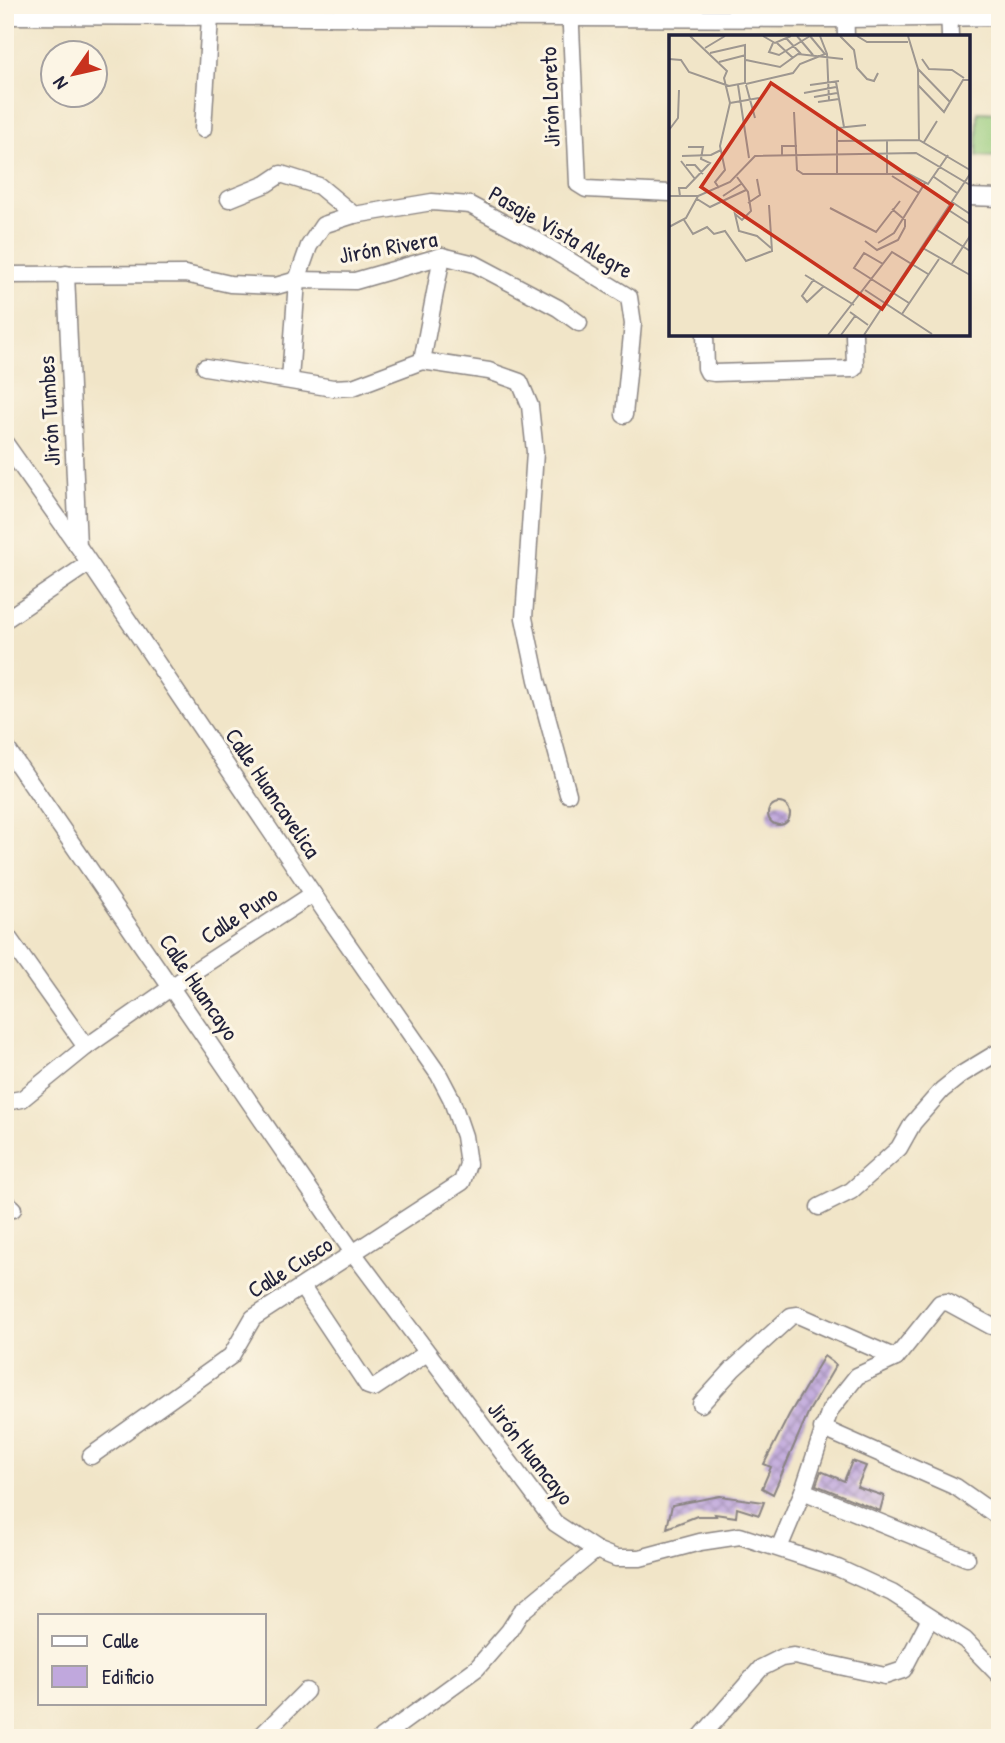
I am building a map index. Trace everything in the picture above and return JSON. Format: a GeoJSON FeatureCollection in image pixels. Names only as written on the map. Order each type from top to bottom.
{"type":"FeatureCollection","features":[{"type":"Feature","properties":{"kind":"street"},"geometry":{"type":"LineString","coordinates":[[5,16],[46,10],[210,18],[235,12],[950,11],[1000,16]]}},
{"type":"Feature","properties":{"kind":"street"},"geometry":{"type":"LineString","coordinates":[[950,11],[950,35]]}},
{"type":"Feature","properties":{"kind":"street","name":"Jirón Loreto"},"geometry":{"type":"LineString","coordinates":[[570,12],[579,185],[586,189],[669,193]]}},
{"type":"Feature","properties":{"kind":"street"},"geometry":{"type":"LineString","coordinates":[[845,12],[846,35]]}},
{"type":"Feature","properties":{"kind":"street"},"geometry":{"type":"LineString","coordinates":[[203,129],[210,18]]}},
{"type":"Feature","properties":{"kind":"street"},"geometry":{"type":"LineString","coordinates":[[229,199],[267,184],[282,174],[319,186],[354,215]]}},
{"type":"Feature","properties":{"kind":"street"},"geometry":{"type":"LineString","coordinates":[[970,197],[1000,198]]}},
{"type":"Feature","properties":{"kind":"street","name":"Pasaje Vista Alegre"},"geometry":{"type":"LineString","coordinates":[[354,215],[432,202],[470,205],[536,240],[629,297],[633,324],[624,415]]}},
{"type":"Feature","properties":{"kind":"street"},"geometry":{"type":"LineString","coordinates":[[290,380],[297,280],[309,246],[323,225],[354,215]]}},
{"type":"Feature","properties":{"kind":"street"},"geometry":{"type":"LineString","coordinates":[[422,362],[442,256]]}},
{"type":"Feature","properties":{"kind":"street","name":"Jirón Rivera"},"geometry":{"type":"LineString","coordinates":[[5,275],[185,274],[230,284],[276,286],[297,280],[355,281],[442,256],[475,264],[558,308],[579,323]]}},
{"type":"Feature","properties":{"kind":"street","name":"Jirón Tumbes"},"geometry":{"type":"LineString","coordinates":[[66,274],[78,546]]}},
{"type":"Feature","properties":{"kind":"street"},"geometry":{"type":"LineString","coordinates":[[705,336],[708,372],[714,373],[852,369],[855,365],[854,336]]}},
{"type":"Feature","properties":{"kind":"street"},"geometry":{"type":"LineString","coordinates":[[205,367],[333,388],[353,387],[422,362],[489,371],[520,382],[530,406],[536,452],[524,618],[539,688],[568,794]]}},
{"type":"Feature","properties":{"kind":"street","name":"Calle Huancavelica"},"geometry":{"type":"LineString","coordinates":[[5,443],[446,1086],[464,1136],[468,1164],[462,1182]]}},
{"type":"Feature","properties":{"kind":"street"},"geometry":{"type":"LineString","coordinates":[[5,620],[89,563]]}},
{"type":"Feature","properties":{"kind":"street","name":"Calle Huancayo"},"geometry":{"type":"LineString","coordinates":[[5,746],[354,1254]]}},
{"type":"Feature","properties":{"kind":"street","name":"Calle Puno"},"geometry":{"type":"LineString","coordinates":[[5,1102],[22,1099],[86,1047],[171,986],[313,894]]}},
{"type":"Feature","properties":{"kind":"street"},"geometry":{"type":"LineString","coordinates":[[5,933],[86,1047]]}},
{"type":"Feature","properties":{"kind":"street"},"geometry":{"type":"LineString","coordinates":[[819,1208],[851,1191],[899,1148],[913,1123],[942,1090],[962,1074],[1000,1051]]}},
{"type":"Feature","properties":{"kind":"street","name":"Calle Cusco"},"geometry":{"type":"LineString","coordinates":[[91,1456],[232,1356],[253,1318],[462,1182]]}},
{"type":"Feature","properties":{"kind":"street","name":"Jirón Huancayo"},"geometry":{"type":"LineString","coordinates":[[354,1254],[555,1523],[596,1550],[616,1558],[640,1558],[700,1542],[740,1536],[779,1548],[838,1568],[892,1593],[965,1640],[1000,1676]]}},
{"type":"Feature","properties":{"kind":"street"},"geometry":{"type":"LineString","coordinates":[[302,1287],[368,1386],[374,1388],[427,1353]]}},
{"type":"Feature","properties":{"kind":"street"},"geometry":{"type":"LineString","coordinates":[[779,1548],[803,1491],[822,1427],[830,1410],[858,1376],[896,1358],[940,1303],[947,1302],[992,1326],[1000,1325]]}},
{"type":"Feature","properties":{"kind":"street"},"geometry":{"type":"LineString","coordinates":[[701,1404],[733,1369],[791,1316],[798,1315],[896,1358]]}},
{"type":"Feature","properties":{"kind":"street"},"geometry":{"type":"LineString","coordinates":[[822,1427],[956,1487],[1000,1518]]}},
{"type":"Feature","properties":{"kind":"street"},"geometry":{"type":"LineString","coordinates":[[803,1491],[967,1558]]}},
{"type":"Feature","properties":{"kind":"street"},"geometry":{"type":"LineString","coordinates":[[381,1738],[477,1668],[509,1631],[520,1612],[596,1550]]}},
{"type":"Feature","properties":{"kind":"street"},"geometry":{"type":"LineString","coordinates":[[700,1738],[761,1668],[781,1658],[794,1656],[884,1676],[903,1670],[930,1618]]}},
{"type":"Feature","properties":{"kind":"street"},"geometry":{"type":"LineString","coordinates":[[259,1738],[306,1691]]}},
{"type":"Feature","properties":{"kind":"green space"},"geometry":{"type":"Polygon","coordinates":[[[978,112],[1000,113],[1000,157],[977,156],[978,112]]]}},
{"type":"Feature","properties":{"kind":"building"},"geometry":{"type":"Polygon","coordinates":[[[779,803],[787,806],[790,814],[787,822],[779,825],[771,822],[768,814],[771,806],[779,803]]]}},
{"type":"Feature","properties":{"kind":"building"},"geometry":{"type":"Polygon","coordinates":[[[824,1356],[836,1365],[809,1411],[773,1494],[762,1488],[771,1467],[764,1464],[824,1356]]]}},
{"type":"Feature","properties":{"kind":"building"},"geometry":{"type":"Polygon","coordinates":[[[852,1461],[866,1466],[857,1487],[884,1496],[880,1511],[816,1485],[821,1471],[844,1481],[852,1461]]]}},
{"type":"Feature","properties":{"kind":"building"},"geometry":{"type":"Polygon","coordinates":[[[720,1496],[764,1502],[759,1515],[737,1508],[736,1517],[715,1514],[716,1516],[697,1516],[667,1528],[672,1505],[720,1496]]]}}]}
